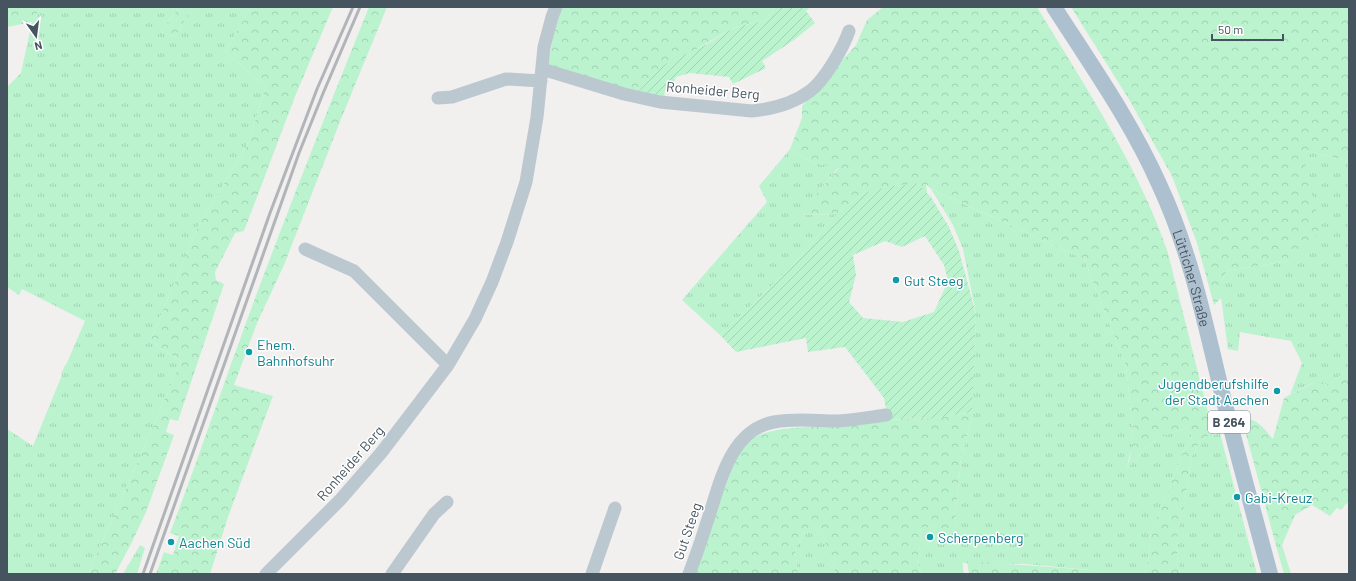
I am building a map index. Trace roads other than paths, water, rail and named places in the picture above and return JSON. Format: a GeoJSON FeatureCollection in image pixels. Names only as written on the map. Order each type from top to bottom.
{"type":"FeatureCollection","features":[{"type":"Feature","properties":{"kind":"main road","name":"Lütticher Straße"},"geometry":{"type":"LineString","coordinates":[[1054,7],[1143,150],[1160,184],[1174,218],[1191,269],[1238,459],[1270,574]]}},
{"type":"Feature","properties":{"kind":"street","name":"Ronheider Berg"},"geometry":{"type":"LineString","coordinates":[[266,574],[340,500],[381,453],[448,365],[474,319],[492,282],[507,242],[526,182],[537,118],[544,47],[556,7]]}},
{"type":"Feature","properties":{"kind":"street","name":"Ronheider Berg"},"geometry":{"type":"LineString","coordinates":[[438,98],[452,97],[506,79],[542,75],[660,102],[752,111],[766,110],[779,106],[811,91],[827,71],[842,48],[849,31]]}},
{"type":"Feature","properties":{"kind":"street"},"geometry":{"type":"LineString","coordinates":[[306,249],[354,271],[448,365]]}},
{"type":"Feature","properties":{"kind":"street","name":"Gut Steeg"},"geometry":{"type":"LineString","coordinates":[[689,574],[726,466],[740,442],[755,428],[775,422],[791,420],[838,421],[886,415]]}},
{"type":"Feature","properties":{"kind":"street"},"geometry":{"type":"LineString","coordinates":[[392,574],[434,514],[447,502]]}},
{"type":"Feature","properties":{"kind":"street"},"geometry":{"type":"LineString","coordinates":[[592,574],[615,508]]}},
{"type":"Feature","properties":{"kind":"railway"},"geometry":{"type":"LineString","coordinates":[[143,574],[270,213],[317,89],[353,7]]}},
{"type":"Feature","properties":{"kind":"railway"},"geometry":{"type":"LineString","coordinates":[[150,574],[299,153],[360,7]]}},
{"type":"Feature","properties":{"kind":"place","name":"Gut Steeg"},"geometry":{"type":"Point","coordinates":[896,280]}},
{"type":"Feature","properties":{"kind":"place","name":"Ehem. Bahnhofsuhr"},"geometry":{"type":"Point","coordinates":[249,352]}},
{"type":"Feature","properties":{"kind":"place","name":"Jugendberufshilfe der Stadt Aachen"},"geometry":{"type":"Point","coordinates":[1277,391]}},
{"type":"Feature","properties":{"kind":"place","name":"Gabi-Kreuz"},"geometry":{"type":"Point","coordinates":[1237,497]}},
{"type":"Feature","properties":{"kind":"place","name":"Scherpenberg"},"geometry":{"type":"Point","coordinates":[930,537]}},
{"type":"Feature","properties":{"kind":"place","name":"Aachen Süd"},"geometry":{"type":"Point","coordinates":[171,542]}}]}
